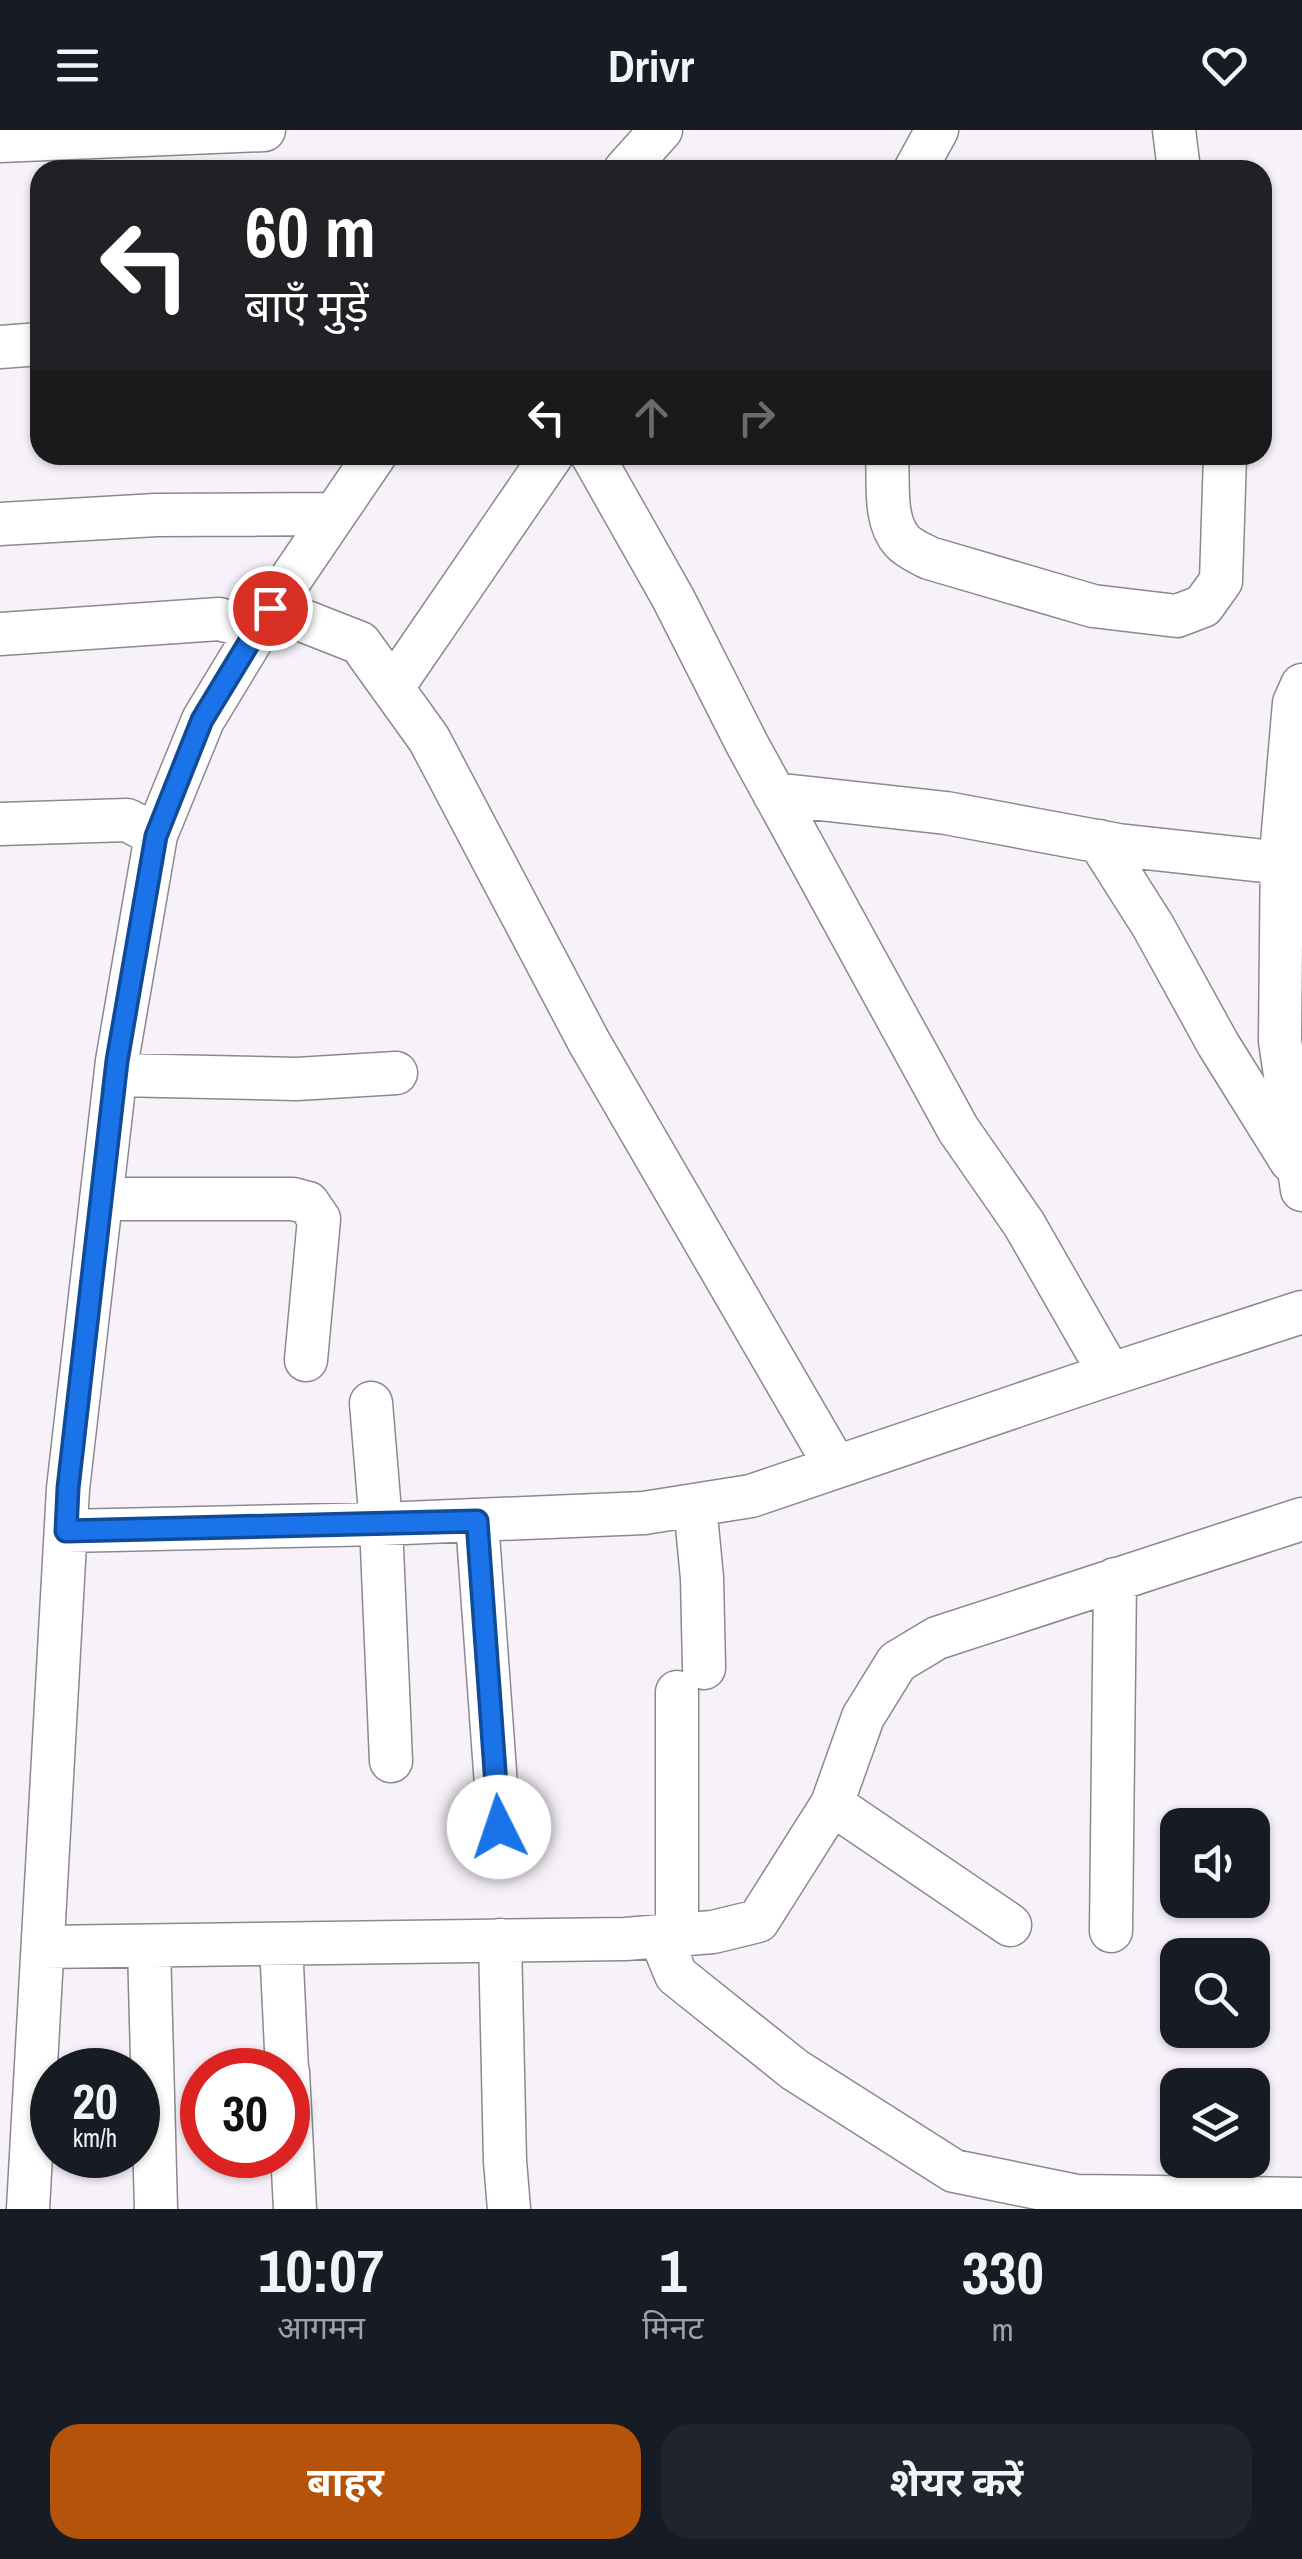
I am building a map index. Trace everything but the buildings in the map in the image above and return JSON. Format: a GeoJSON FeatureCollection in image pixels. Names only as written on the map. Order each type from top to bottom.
{"type":"FeatureCollection","features":[{"type":"Feature","properties":{"kind":"street"},"geometry":{"type":"LineString","coordinates":[[0,141],[264,130]]}},
{"type":"Feature","properties":{"kind":"street"},"geometry":{"type":"LineString","coordinates":[[633,160],[661,130]]}},
{"type":"Feature","properties":{"kind":"street"},"geometry":{"type":"LineString","coordinates":[[920,160],[937,130]]}},
{"type":"Feature","properties":{"kind":"street"},"geometry":{"type":"LineString","coordinates":[[1174,130],[1178,160]]}},
{"type":"Feature","properties":{"kind":"street"},"geometry":{"type":"LineString","coordinates":[[0,347],[30,345]]}},
{"type":"Feature","properties":{"kind":"street"},"geometry":{"type":"LineString","coordinates":[[28,2209],[68,1488],[116,1075],[156,836],[202,720],[264,618],[368,465]]}},
{"type":"Feature","properties":{"kind":"street"},"geometry":{"type":"LineString","coordinates":[[393,687],[545,465]]}},
{"type":"Feature","properties":{"kind":"street"},"geometry":{"type":"LineString","coordinates":[[598,465],[958,1129],[1024,1224],[1110,1374]]}},
{"type":"Feature","properties":{"kind":"street"},"geometry":{"type":"LineString","coordinates":[[888,465],[891,521],[900,540],[929,558],[1093,606],[1177,616],[1203,606],[1221,581],[1225,465]]}},
{"type":"Feature","properties":{"kind":"street"},"geometry":{"type":"LineString","coordinates":[[0,524],[156,515],[334,514]]}},
{"type":"Feature","properties":{"kind":"street"},"geometry":{"type":"LineString","coordinates":[[0,634],[264,618],[360,643],[429,739],[589,1042],[836,1468]]}},
{"type":"Feature","properties":{"kind":"street"},"geometry":{"type":"LineString","coordinates":[[1301,1182],[1280,1041],[1282,864],[1294,703],[1302,686]]}},
{"type":"Feature","properties":{"kind":"street"},"geometry":{"type":"LineString","coordinates":[[774,794],[946,813],[1100,841],[1282,864]]}},
{"type":"Feature","properties":{"kind":"street"},"geometry":{"type":"LineString","coordinates":[[0,824],[127,820],[156,836]]}},
{"type":"Feature","properties":{"kind":"street"},"geometry":{"type":"LineString","coordinates":[[1100,841],[1301,1182]]}},
{"type":"Feature","properties":{"kind":"street"},"geometry":{"type":"LineString","coordinates":[[116,1075],[297,1080],[396,1072]]}},
{"type":"Feature","properties":{"kind":"street"},"geometry":{"type":"LineString","coordinates":[[101,1199],[293,1199],[308,1203],[319,1220],[306,1360]]}},
{"type":"Feature","properties":{"kind":"street"},"geometry":{"type":"LineString","coordinates":[[66,1531],[644,1513],[750,1496],[1302,1312]]}},
{"type":"Feature","properties":{"kind":"street"},"geometry":{"type":"LineString","coordinates":[[371,1403],[382,1524],[391,1761]]}},
{"type":"Feature","properties":{"kind":"street"},"geometry":{"type":"LineString","coordinates":[[695,1505],[702,1578],[669,1936],[676,1975],[795,2070],[954,2171],[1078,2202],[1302,2199]]}},
{"type":"Feature","properties":{"kind":"street"},"geometry":{"type":"LineString","coordinates":[[43,1947],[625,1939],[713,1932],[758,1921],[832,1804],[863,1717],[897,1662],[937,1638],[1302,1519]]}},
{"type":"Feature","properties":{"kind":"street"},"geometry":{"type":"LineString","coordinates":[[477,1521],[499,1827]]}},
{"type":"Feature","properties":{"kind":"street"},"geometry":{"type":"LineString","coordinates":[[1111,1932],[1115,1578]]}},
{"type":"Feature","properties":{"kind":"street"},"geometry":{"type":"LineString","coordinates":[[832,1804],[1010,1925]]}},
{"type":"Feature","properties":{"kind":"street"},"geometry":{"type":"LineString","coordinates":[[500,1940],[505,2161],[510,2209]]}},
{"type":"Feature","properties":{"kind":"street"},"geometry":{"type":"LineString","coordinates":[[281,1944],[287,2048]]}},
{"type":"Feature","properties":{"kind":"street"},"geometry":{"type":"LineString","coordinates":[[149,1946],[156,2209]]}},
{"type":"Feature","properties":{"kind":"street"},"geometry":{"type":"LineString","coordinates":[[293,2178],[295,2209]]}},
{"type":"Feature","properties":{"kind":"route"},"geometry":{"type":"LineString","coordinates":[[270,608],[202,720],[156,836],[117,1061],[66,1531],[477,1521],[499,1827]]}}]}
